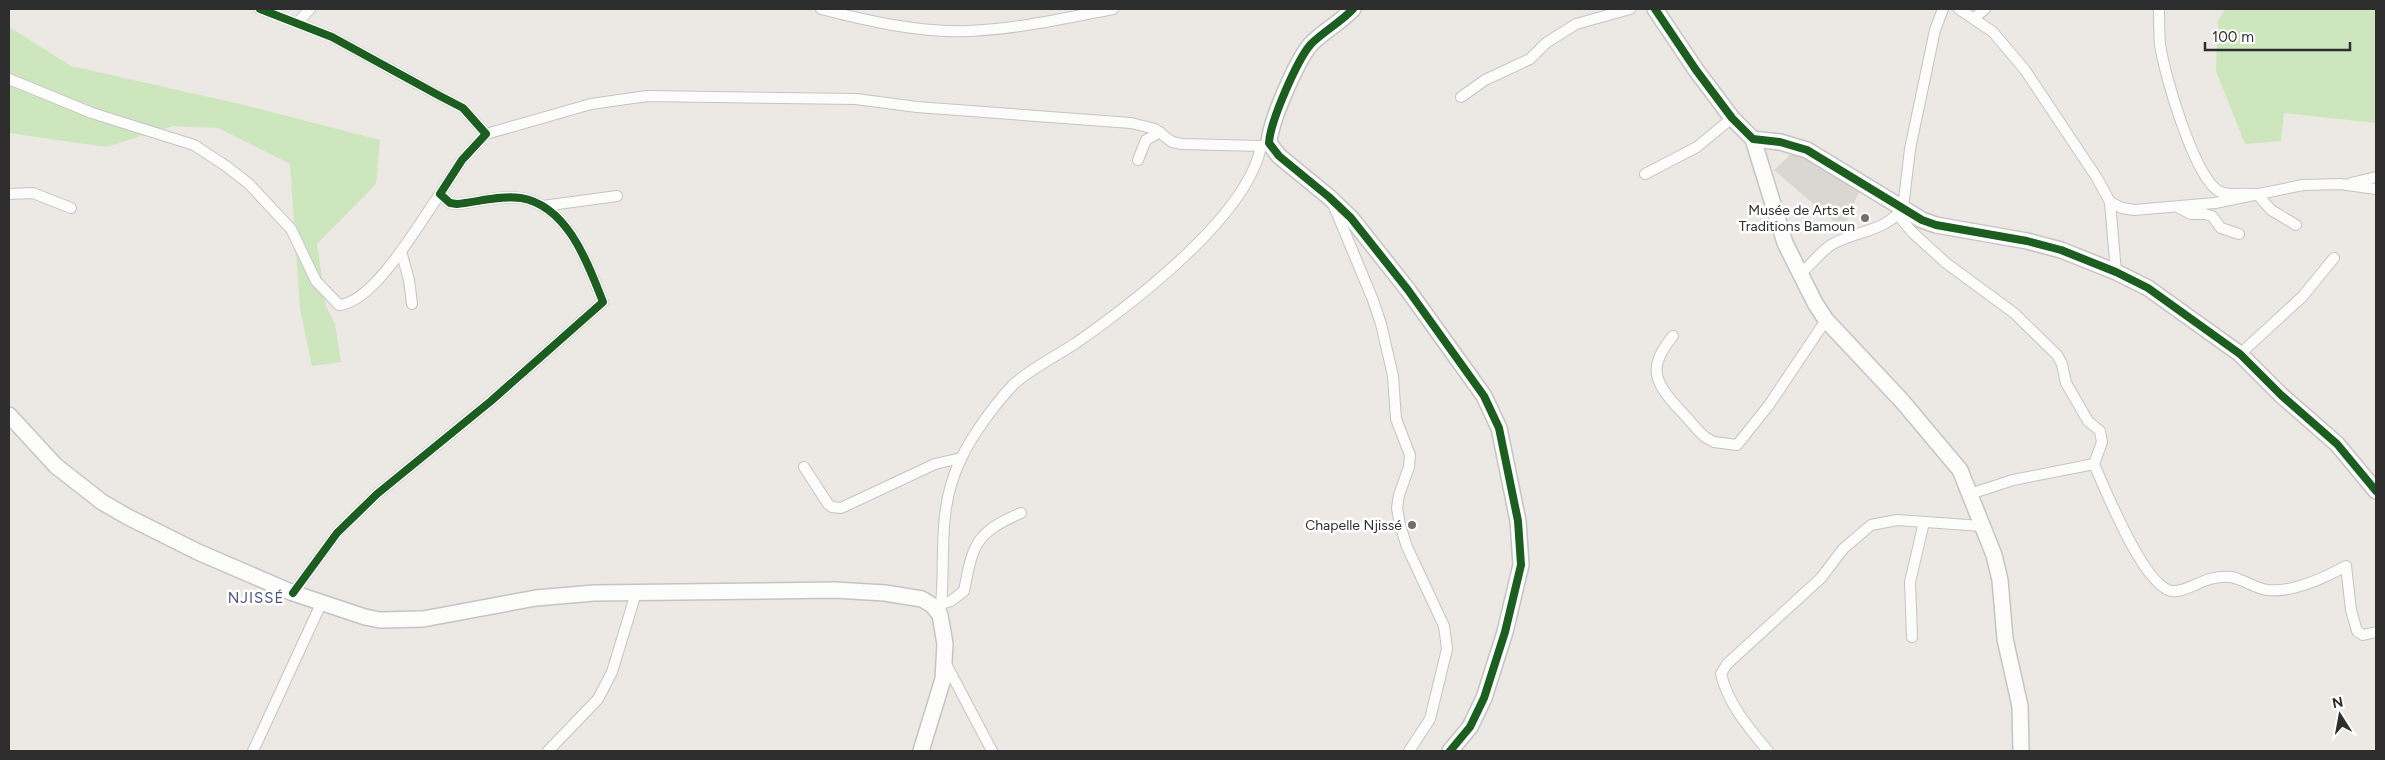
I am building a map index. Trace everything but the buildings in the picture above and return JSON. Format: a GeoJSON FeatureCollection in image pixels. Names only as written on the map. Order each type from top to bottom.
{"type":"FeatureCollection","features":[{"type":"Feature","properties":{"kind":"street"},"geometry":{"type":"LineString","coordinates":[[260,9],[298,22],[332,37],[463,108],[486,134]]}},
{"type":"Feature","properties":{"kind":"street"},"geometry":{"type":"LineString","coordinates":[[298,22],[310,9]]}},
{"type":"Feature","properties":{"kind":"street"},"geometry":{"type":"LineString","coordinates":[[821,9],[914,28],[966,31],[1018,27],[1113,9]]}},
{"type":"Feature","properties":{"kind":"street"},"geometry":{"type":"LineString","coordinates":[[921,751],[943,679],[945,661],[944,628],[940,609],[942,538],[949,490],[961,458],[994,409],[1014,384],[1094,330],[1189,253],[1245,188],[1300,60],[1318,38],[1353,9]]}},
{"type":"Feature","properties":{"kind":"street"},"geometry":{"type":"LineString","coordinates":[[1461,97],[1484,80],[1530,59],[1546,43],[1576,24],[1630,9]]}},
{"type":"Feature","properties":{"kind":"street"},"geometry":{"type":"LineString","coordinates":[[1655,9],[1696,70],[1732,118],[1753,139],[1771,201],[1799,275],[1826,320],[1887,383],[1948,453],[1960,470],[1994,555],[2000,580],[2005,639],[2020,706],[2021,751]]}},
{"type":"Feature","properties":{"kind":"street"},"geometry":{"type":"LineString","coordinates":[[1943,9],[1935,30],[1910,149],[1900,211],[1912,232],[1946,263],[2019,317],[2057,355],[2062,364],[2066,383],[2088,421],[2100,431],[2102,442],[2094,464],[2131,545],[2159,585],[2172,591],[2182,590],[2203,580],[2222,577],[2242,580],[2268,590],[2284,588],[2326,576],[2346,566],[2351,610],[2357,631],[2363,635],[2376,632]]}},
{"type":"Feature","properties":{"kind":"street"},"geometry":{"type":"LineString","coordinates":[[1959,9],[1993,32],[2025,70],[2097,178],[2110,202],[2116,272]]}},
{"type":"Feature","properties":{"kind":"street"},"geometry":{"type":"LineString","coordinates":[[1974,18],[1985,9]]}},
{"type":"Feature","properties":{"kind":"street"},"geometry":{"type":"LineString","coordinates":[[2159,9],[2160,44],[2170,85],[2179,114],[2203,171],[2218,190],[2225,194],[2258,195],[2271,210],[2296,225]]}},
{"type":"Feature","properties":{"kind":"street"},"geometry":{"type":"LineString","coordinates":[[9,79],[92,113],[194,145],[226,166],[249,184],[291,229],[316,281],[339,305],[354,300],[374,286],[401,251],[462,160],[486,134],[591,104],[647,96],[856,99],[917,107],[1131,123],[1160,132],[1172,142],[1182,144],[1265,145],[1330,197],[1351,218],[1408,290],[1484,396],[1499,428],[1518,521],[1521,566],[1505,632],[1484,698],[1470,727],[1450,751]]}},
{"type":"Feature","properties":{"kind":"street"},"geometry":{"type":"LineString","coordinates":[[1645,174],[1697,147],[1732,118]]}},
{"type":"Feature","properties":{"kind":"street"},"geometry":{"type":"LineString","coordinates":[[1138,160],[1146,140],[1160,132]]}},
{"type":"Feature","properties":{"kind":"street"},"geometry":{"type":"LineString","coordinates":[[1753,139],[1780,142],[1807,150],[1900,211],[1936,225],[2027,241],[2061,250],[2116,272],[2148,288],[2240,354],[2281,395],[2337,444],[2376,491]]}},
{"type":"Feature","properties":{"kind":"street"},"geometry":{"type":"LineString","coordinates":[[2110,202],[2122,208],[2134,210],[2179,208],[2258,195],[2303,185],[2340,184],[2376,178]]}},
{"type":"Feature","properties":{"kind":"street"},"geometry":{"type":"LineString","coordinates":[[2340,184],[2376,189]]}},
{"type":"Feature","properties":{"kind":"street"},"geometry":{"type":"LineString","coordinates":[[9,194],[33,193],[71,208]]}},
{"type":"Feature","properties":{"kind":"street"},"geometry":{"type":"LineString","coordinates":[[294,593],[338,533],[377,494],[491,401],[603,302],[572,236],[559,220],[543,206],[520,198],[457,204],[450,203],[440,194]]}},
{"type":"Feature","properties":{"kind":"street"},"geometry":{"type":"LineString","coordinates":[[543,206],[617,196]]}},
{"type":"Feature","properties":{"kind":"street"},"geometry":{"type":"LineString","coordinates":[[1330,197],[1370,292],[1381,324],[1393,376],[1396,419],[1410,455],[1409,467],[1399,495],[1397,508],[1400,525],[1407,547],[1444,626],[1447,649],[1430,719],[1408,751]]}},
{"type":"Feature","properties":{"kind":"street"},"geometry":{"type":"LineString","coordinates":[[2179,208],[2191,214],[2212,216],[2221,228],[2239,234]]}},
{"type":"Feature","properties":{"kind":"street"},"geometry":{"type":"LineString","coordinates":[[1799,275],[1830,246],[1875,229],[1900,211]]}},
{"type":"Feature","properties":{"kind":"street"},"geometry":{"type":"LineString","coordinates":[[401,251],[409,280],[412,304]]}},
{"type":"Feature","properties":{"kind":"street"},"geometry":{"type":"LineString","coordinates":[[2240,354],[2307,292],[2334,258]]}},
{"type":"Feature","properties":{"kind":"street"},"geometry":{"type":"LineString","coordinates":[[1673,336],[1658,360],[1656,372],[1660,386],[1705,437],[1720,443],[1737,445],[1769,405],[1826,320]]}},
{"type":"Feature","properties":{"kind":"street"},"geometry":{"type":"LineString","coordinates":[[9,415],[56,466],[102,502],[154,531],[294,593],[321,604],[365,617],[395,620],[449,615],[504,603],[559,595],[815,590],[885,592],[922,600],[940,609]]}},
{"type":"Feature","properties":{"kind":"street"},"geometry":{"type":"LineString","coordinates":[[804,467],[828,504],[832,507],[841,508],[934,464],[961,458]]}},
{"type":"Feature","properties":{"kind":"street"},"geometry":{"type":"LineString","coordinates":[[1970,494],[2012,480],[2094,464]]}},
{"type":"Feature","properties":{"kind":"street"},"geometry":{"type":"LineString","coordinates":[[940,609],[964,591],[969,562],[975,546],[984,533],[1021,513]]}},
{"type":"Feature","properties":{"kind":"street"},"geometry":{"type":"LineString","coordinates":[[1768,751],[1741,717],[1725,688],[1721,674],[1727,664],[1821,578],[1843,549],[1871,525],[1897,520],[1982,526]]}},
{"type":"Feature","properties":{"kind":"street"},"geometry":{"type":"LineString","coordinates":[[1912,637],[1910,582],[1924,522]]}},
{"type":"Feature","properties":{"kind":"street"},"geometry":{"type":"LineString","coordinates":[[548,751],[598,699],[612,672],[636,593]]}},
{"type":"Feature","properties":{"kind":"street"},"geometry":{"type":"LineString","coordinates":[[253,751],[321,604]]}},
{"type":"Feature","properties":{"kind":"street"},"geometry":{"type":"LineString","coordinates":[[945,661],[992,751]]}},
{"type":"Feature","properties":{"kind":"green space"},"geometry":{"type":"Polygon","coordinates":[[[2225,9],[2376,9],[2376,123],[2284,113],[2281,141],[2245,144],[2216,71],[2218,21],[2225,9]]]}},
{"type":"Feature","properties":{"kind":"green space"},"geometry":{"type":"Polygon","coordinates":[[[9,27],[71,66],[240,104],[380,140],[376,184],[317,244],[326,306],[335,324],[341,362],[312,366],[300,309],[290,164],[218,128],[173,126],[106,147],[9,133],[9,27]]]}},
{"type":"Feature","properties":{"kind":"shaded area"},"geometry":{"type":"Polygon","coordinates":[[[1796,149],[1862,185],[1843,229],[1774,170],[1796,149]]]}},
{"type":"Feature","properties":{"kind":"cycle path"},"geometry":{"type":"LineString","coordinates":[[260,9],[332,37],[463,108],[486,134],[462,160],[440,194],[450,203],[457,204],[497,198],[521,198],[537,203],[552,212],[564,224],[574,239],[603,302],[491,401],[377,494],[337,533],[293,593]]}},
{"type":"Feature","properties":{"kind":"cycle path"},"geometry":{"type":"LineString","coordinates":[[1353,9],[1316,39],[1305,52],[1279,107],[1269,143],[1279,156],[1329,197],[1351,218],[1408,290],[1484,396],[1499,428],[1518,521],[1521,565],[1505,632],[1484,698],[1470,727],[1450,751]]}},
{"type":"Feature","properties":{"kind":"cycle path"},"geometry":{"type":"LineString","coordinates":[[1655,9],[1696,70],[1732,118],[1753,139],[1780,142],[1807,150],[1922,220],[1936,225],[2027,241],[2061,250],[2116,272],[2148,288],[2240,354],[2281,395],[2337,444],[2376,491]]}},
{"type":"Feature","properties":{"kind":"place","name":"Musée de Arts et Traditions Bamoun"},"geometry":{"type":"Point","coordinates":[1865,218]}},
{"type":"Feature","properties":{"kind":"place","name":"Chapelle Njissé"},"geometry":{"type":"Point","coordinates":[1412,525]}},
{"type":"Feature","properties":{"kind":"district","name":"NJISSÉ"},"geometry":{"type":"Point","coordinates":[256,598]}}]}
